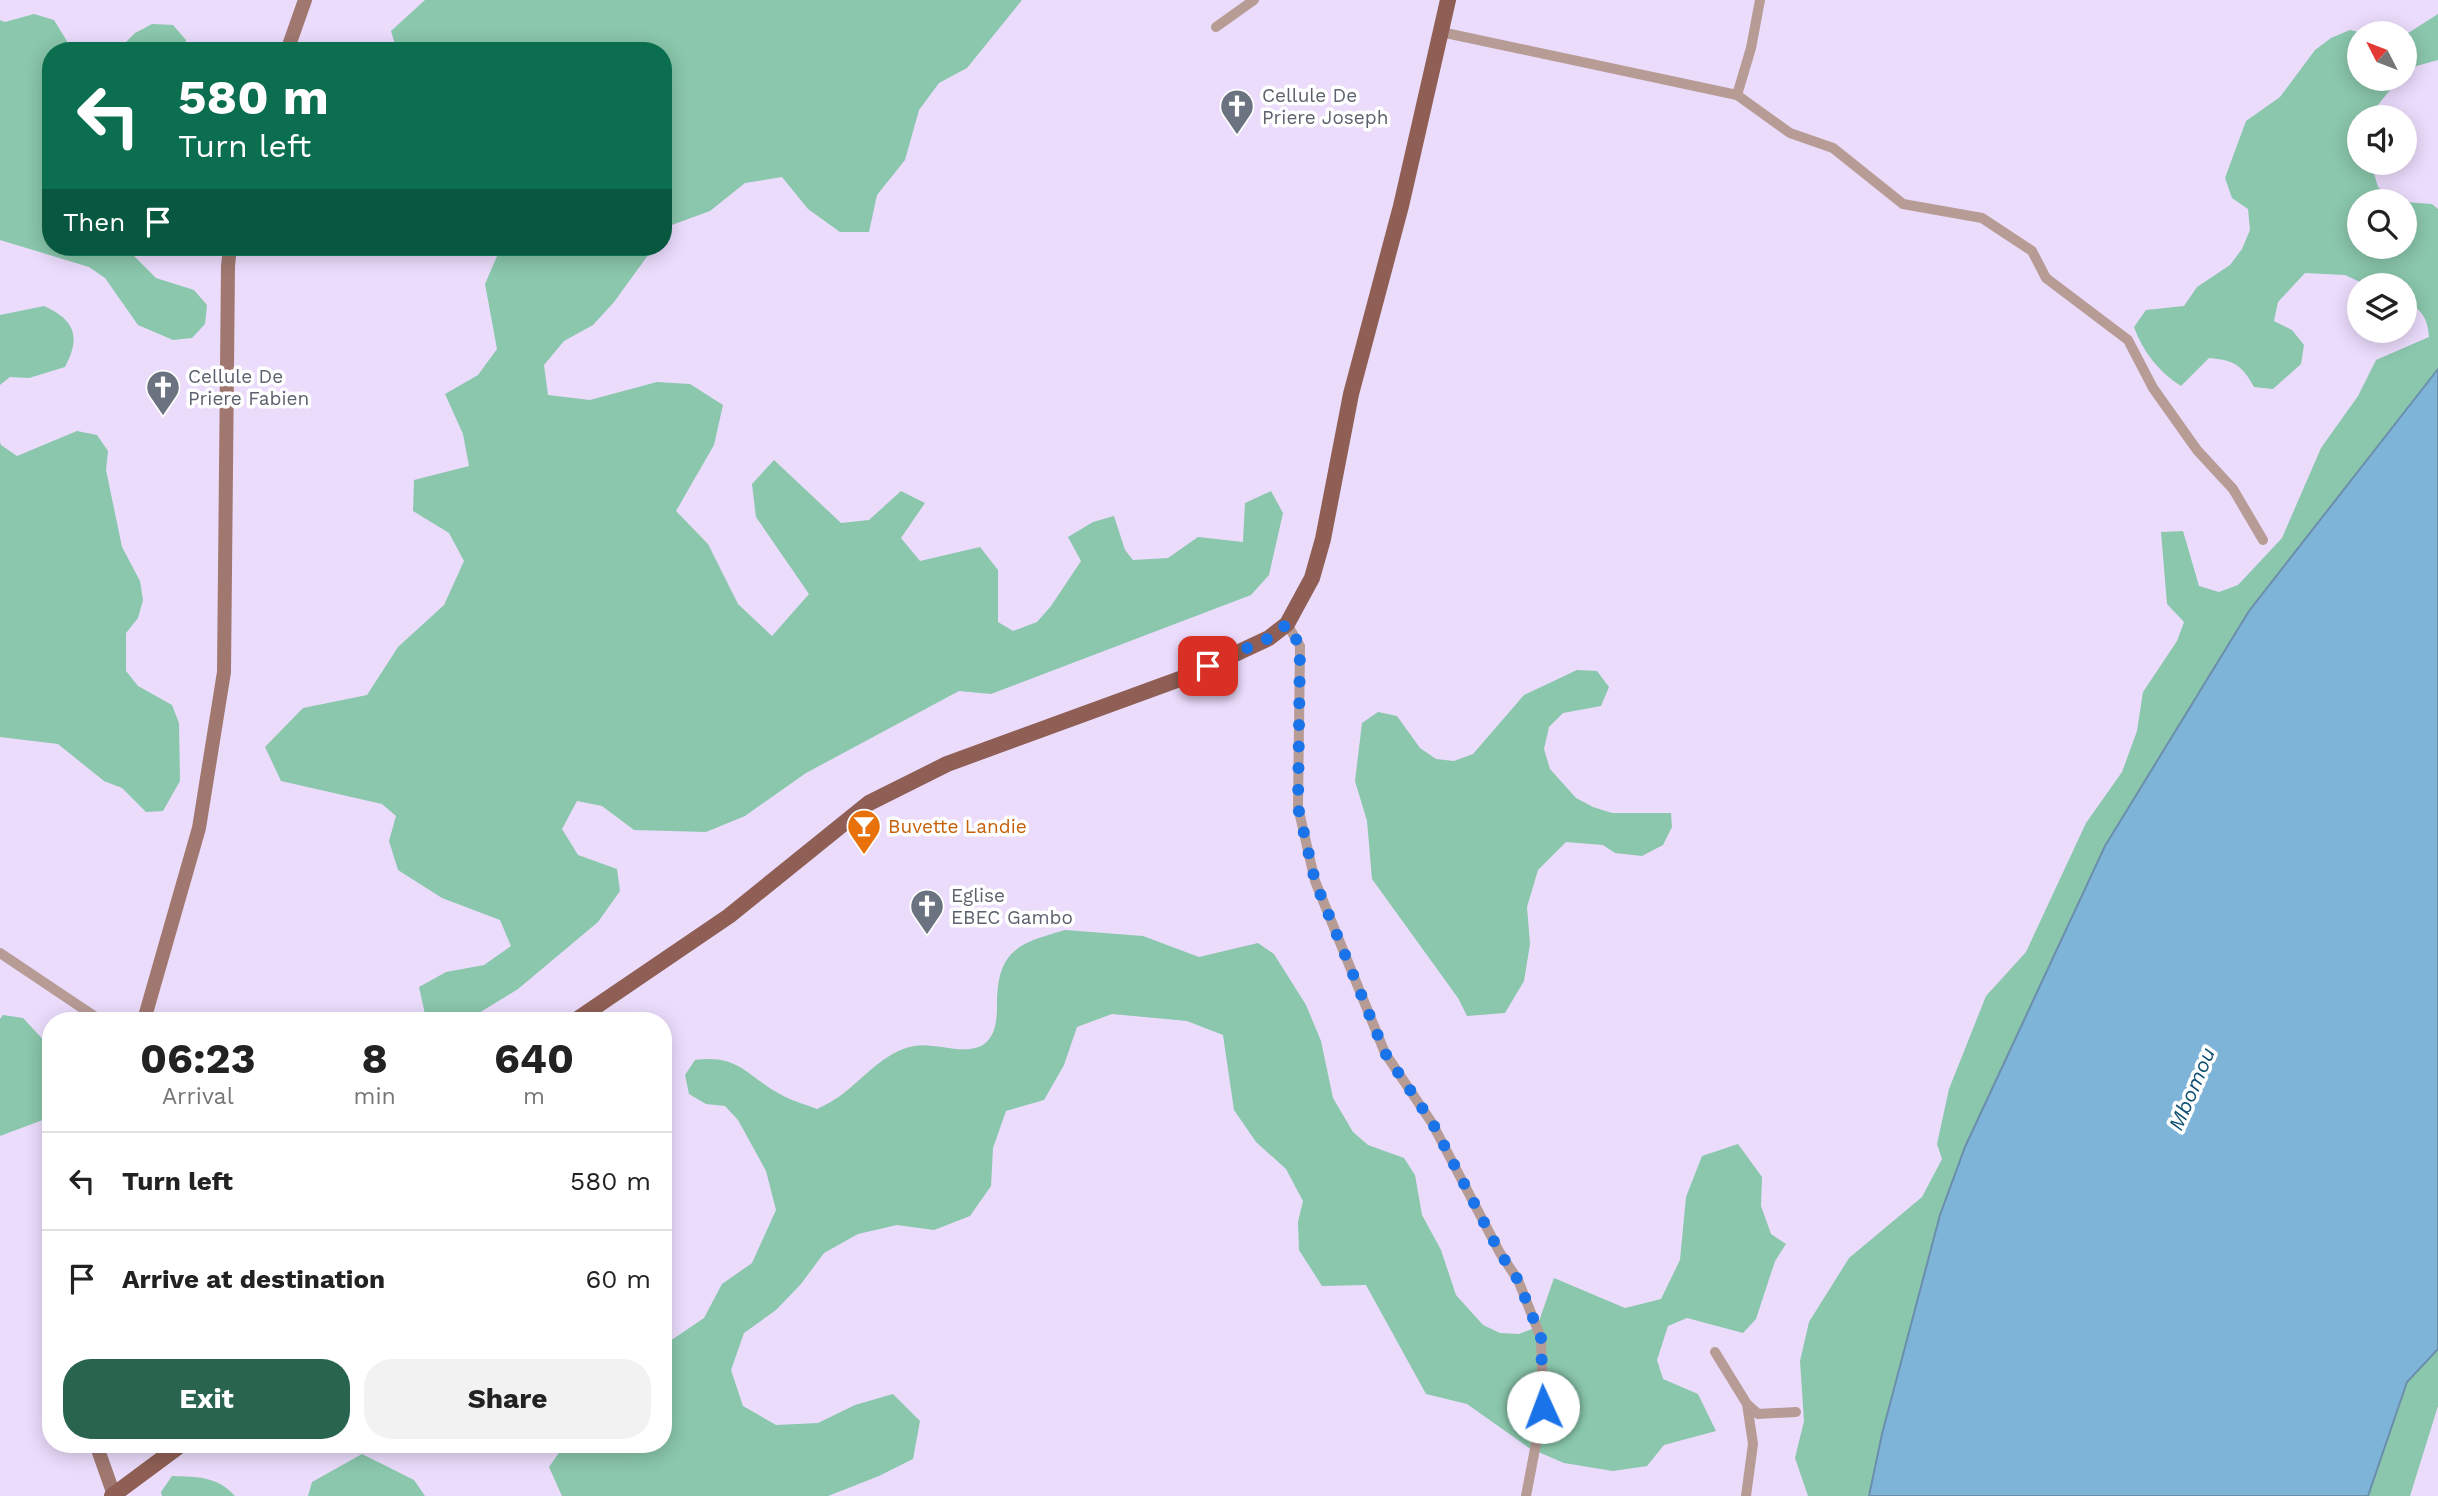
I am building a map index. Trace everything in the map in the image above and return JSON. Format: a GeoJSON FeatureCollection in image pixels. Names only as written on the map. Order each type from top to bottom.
{"type":"FeatureCollection","features":[{"type":"Feature","properties":{"kind":"main road"},"geometry":{"type":"LineString","coordinates":[[588,1012],[729,916],[869,803],[947,764],[1188,676],[1269,638],[1287,624],[1312,578],[1323,539],[1352,394],[1401,206],[1448,0]]}},
{"type":"Feature","properties":{"kind":"main road"},"geometry":{"type":"LineString","coordinates":[[113,1496],[170,1453]]}},
{"type":"Feature","properties":{"kind":"street"},"geometry":{"type":"LineString","coordinates":[[290,42],[305,0]]}},
{"type":"Feature","properties":{"kind":"street"},"geometry":{"type":"LineString","coordinates":[[1216,27],[1254,0]]}},
{"type":"Feature","properties":{"kind":"street"},"geometry":{"type":"LineString","coordinates":[[1737,95],[1760,0]]}},
{"type":"Feature","properties":{"kind":"street"},"geometry":{"type":"LineString","coordinates":[[1441,32],[1737,95],[1790,133],[1833,148],[1903,204],[1982,218],[2032,251],[2046,278],[2128,340],[2153,388],[2197,450],[2233,489],[2263,541]]}},
{"type":"Feature","properties":{"kind":"street"},"geometry":{"type":"LineString","coordinates":[[146,1012],[199,828],[224,672],[229,256]]}},
{"type":"Feature","properties":{"kind":"street"},"geometry":{"type":"LineString","coordinates":[[1287,624],[1300,646],[1298,807],[1315,881],[1385,1053],[1433,1124],[1500,1253],[1518,1280],[1541,1338],[1543,1407],[1526,1496]]}},
{"type":"Feature","properties":{"kind":"street"},"geometry":{"type":"LineString","coordinates":[[0,954],[88,1012]]}},
{"type":"Feature","properties":{"kind":"street"},"geometry":{"type":"LineString","coordinates":[[1715,1352],[1747,1404],[1758,1414],[1796,1412]]}},
{"type":"Feature","properties":{"kind":"street"},"geometry":{"type":"LineString","coordinates":[[1746,1496],[1753,1444],[1747,1404]]}},
{"type":"Feature","properties":{"kind":"street"},"geometry":{"type":"LineString","coordinates":[[99,1453],[113,1496]]}},
{"type":"Feature","properties":{"kind":"green space"},"geometry":{"type":"Polygon","coordinates":[[[425,0],[1022,0],[967,68],[939,83],[919,110],[905,160],[877,195],[869,232],[840,232],[808,209],[782,177],[745,183],[710,211],[672,225],[672,42],[394,42],[391,31],[425,0]]]}},
{"type":"Feature","properties":{"kind":"green space"},"geometry":{"type":"Polygon","coordinates":[[[34,14],[54,20],[67,42],[42,42],[42,253],[0,240],[0,20],[5,22],[34,14]]]}},
{"type":"Feature","properties":{"kind":"green space"},"geometry":{"type":"Polygon","coordinates":[[[2438,14],[2438,60],[2417,66],[2417,27],[2438,14]]]}},
{"type":"Feature","properties":{"kind":"green space"},"geometry":{"type":"Polygon","coordinates":[[[152,24],[173,25],[186,40],[126,42],[135,33],[152,24]]]}},
{"type":"Feature","properties":{"kind":"green space"},"geometry":{"type":"Polygon","coordinates":[[[2347,31],[2347,91],[2389,91],[2378,105],[2347,105],[2347,175],[2374,175],[2380,189],[2347,189],[2347,259],[2417,259],[2417,203],[2432,204],[2438,209],[2438,369],[2249,611],[2105,846],[1965,1147],[1940,1214],[1882,1434],[1869,1496],[1808,1496],[1795,1458],[1804,1421],[1800,1361],[1809,1322],[1849,1258],[1922,1197],[1942,1159],[1937,1144],[1949,1089],[1986,996],[2026,952],[2086,823],[2122,772],[2137,731],[2143,692],[2177,641],[2184,622],[2167,604],[2161,532],[2183,531],[2199,586],[2219,592],[2238,585],[2282,538],[2321,448],[2358,396],[2376,360],[2429,337],[2423,315],[2417,308],[2417,273],[2347,273],[2347,276],[2305,273],[2278,302],[2274,321],[2292,330],[2304,345],[2301,364],[2273,389],[2254,387],[2236,365],[2209,358],[2181,386],[2153,361],[2134,327],[2146,310],[2184,306],[2197,287],[2230,265],[2242,249],[2250,230],[2248,209],[2232,198],[2225,178],[2246,121],[2280,97],[2315,50],[2331,38],[2347,31]]]}},
{"type":"Feature","properties":{"kind":"green space"},"geometry":{"type":"Polygon","coordinates":[[[53,256],[134,256],[156,278],[194,290],[207,305],[205,324],[192,338],[173,340],[138,325],[105,278],[89,267],[53,256]]]}},
{"type":"Feature","properties":{"kind":"green space"},"geometry":{"type":"Polygon","coordinates":[[[497,256],[647,256],[614,302],[593,325],[564,341],[544,365],[548,395],[590,400],[657,382],[690,384],[723,405],[714,445],[676,511],[708,544],[738,604],[772,636],[809,594],[756,517],[752,484],[774,460],[841,523],[869,520],[901,491],[925,503],[901,538],[920,561],[980,547],[998,570],[998,622],[1013,631],[1037,622],[1081,561],[1068,537],[1093,522],[1114,516],[1125,550],[1133,560],[1168,558],[1198,537],[1243,542],[1245,503],[1271,491],[1283,513],[1269,575],[1251,595],[991,694],[959,691],[806,773],[745,816],[706,832],[634,830],[602,806],[577,801],[562,829],[578,855],[617,869],[620,891],[598,922],[518,989],[481,1012],[425,1012],[419,987],[446,972],[484,965],[511,946],[500,920],[442,898],[398,870],[389,841],[396,816],[382,804],[281,781],[265,747],[303,708],[367,695],[398,647],[444,605],[464,561],[449,533],[413,511],[414,480],[469,466],[463,434],[445,394],[478,375],[497,349],[485,284],[497,256]]]}},
{"type":"Feature","properties":{"kind":"green space"},"geometry":{"type":"Polygon","coordinates":[[[44,306],[63,317],[72,331],[73,347],[65,367],[29,378],[10,377],[0,385],[0,315],[44,306]]]}},
{"type":"Feature","properties":{"kind":"green space"},"geometry":{"type":"Polygon","coordinates":[[[77,431],[97,435],[108,451],[106,470],[122,547],[140,581],[143,600],[138,618],[126,633],[126,671],[138,686],[172,705],[179,723],[180,781],[163,811],[146,812],[122,788],[104,781],[58,744],[0,737],[0,442],[17,456],[77,431]]]}},
{"type":"Feature","properties":{"kind":"green space"},"geometry":{"type":"Polygon","coordinates":[[[1577,670],[1597,671],[1609,687],[1601,706],[1563,713],[1549,727],[1544,749],[1550,769],[1576,798],[1593,807],[1612,813],[1671,813],[1672,827],[1663,845],[1642,856],[1615,853],[1603,845],[1566,842],[1538,870],[1527,907],[1530,944],[1524,981],[1505,1013],[1467,1016],[1458,998],[1372,879],[1367,821],[1355,781],[1362,723],[1378,712],[1397,716],[1420,748],[1436,759],[1454,761],[1473,754],[1524,695],[1577,670]]]}},
{"type":"Feature","properties":{"kind":"green space"},"geometry":{"type":"Polygon","coordinates":[[[1065,930],[1143,936],[1199,957],[1258,943],[1274,954],[1306,1005],[1321,1041],[1333,1098],[1353,1132],[1368,1145],[1404,1158],[1415,1175],[1422,1215],[1441,1250],[1456,1295],[1483,1325],[1500,1333],[1519,1334],[1537,1327],[1554,1278],[1625,1308],[1661,1299],[1680,1260],[1686,1197],[1702,1156],[1738,1144],[1762,1177],[1761,1206],[1771,1234],[1786,1244],[1775,1261],[1756,1319],[1743,1333],[1687,1318],[1668,1326],[1657,1360],[1663,1379],[1698,1394],[1716,1431],[1664,1445],[1647,1466],[1613,1471],[1564,1463],[1529,1448],[1467,1404],[1426,1394],[1366,1285],[1322,1286],[1299,1250],[1298,1222],[1303,1201],[1286,1169],[1256,1142],[1234,1110],[1223,1035],[1187,1021],[1112,1014],[1077,1027],[1064,1065],[1044,1100],[1006,1111],[993,1148],[991,1186],[970,1216],[934,1230],[897,1225],[858,1234],[824,1253],[801,1284],[776,1310],[744,1333],[731,1370],[743,1406],[776,1425],[818,1423],[855,1405],[893,1394],[920,1421],[913,1459],[828,1496],[562,1496],[549,1467],[559,1453],[672,1453],[672,1339],[704,1318],[722,1284],[752,1263],[776,1210],[766,1171],[738,1120],[725,1106],[706,1104],[689,1094],[685,1075],[695,1060],[710,1059],[732,1063],[784,1096],[817,1109],[840,1096],[884,1060],[903,1049],[923,1045],[965,1049],[983,1045],[994,1030],[998,984],[1007,959],[1036,939],[1065,930]]]}},
{"type":"Feature","properties":{"kind":"green space"},"geometry":{"type":"Polygon","coordinates":[[[3,1015],[23,1018],[42,1038],[42,1120],[0,1136],[0,1019],[3,1015]]]}},
{"type":"Feature","properties":{"kind":"green space"},"geometry":{"type":"Polygon","coordinates":[[[2438,1349],[2438,1406],[2410,1496],[2368,1496],[2407,1382],[2438,1349]]]}},
{"type":"Feature","properties":{"kind":"green space"},"geometry":{"type":"Polygon","coordinates":[[[362,1454],[414,1480],[425,1496],[308,1496],[312,1482],[362,1454]]]}},
{"type":"Feature","properties":{"kind":"green space"},"geometry":{"type":"Polygon","coordinates":[[[172,1476],[199,1477],[214,1481],[235,1496],[162,1496],[161,1492],[172,1476]]]}},
{"type":"Feature","properties":{"kind":"water","name":"Mbomou"},"geometry":{"type":"Polygon","coordinates":[[[2438,369],[2438,1349],[2407,1382],[2368,1496],[1869,1496],[1882,1434],[1940,1215],[1965,1147],[2105,846],[2249,611],[2438,369]]]}},
{"type":"Feature","properties":{"kind":"place","name":"Cellule De Priere Joseph"},"geometry":{"type":"Point","coordinates":[1237,136]}},
{"type":"Feature","properties":{"kind":"place","name":"Cellule De Priere Fabien"},"geometry":{"type":"Point","coordinates":[163,417]}},
{"type":"Feature","properties":{"kind":"place","name":"Buvette Landie"},"geometry":{"type":"Point","coordinates":[864,856]}},
{"type":"Feature","properties":{"kind":"place","name":"Eglise EBEC Gambo"},"geometry":{"type":"Point","coordinates":[927,936]}},
{"type":"Feature","properties":{"kind":"route"},"geometry":{"type":"LineString","coordinates":[[1208,666],[1269,638],[1287,624],[1300,646],[1298,807],[1315,881],[1385,1053],[1433,1124],[1500,1253],[1518,1280],[1541,1338],[1543,1407]]}}]}
